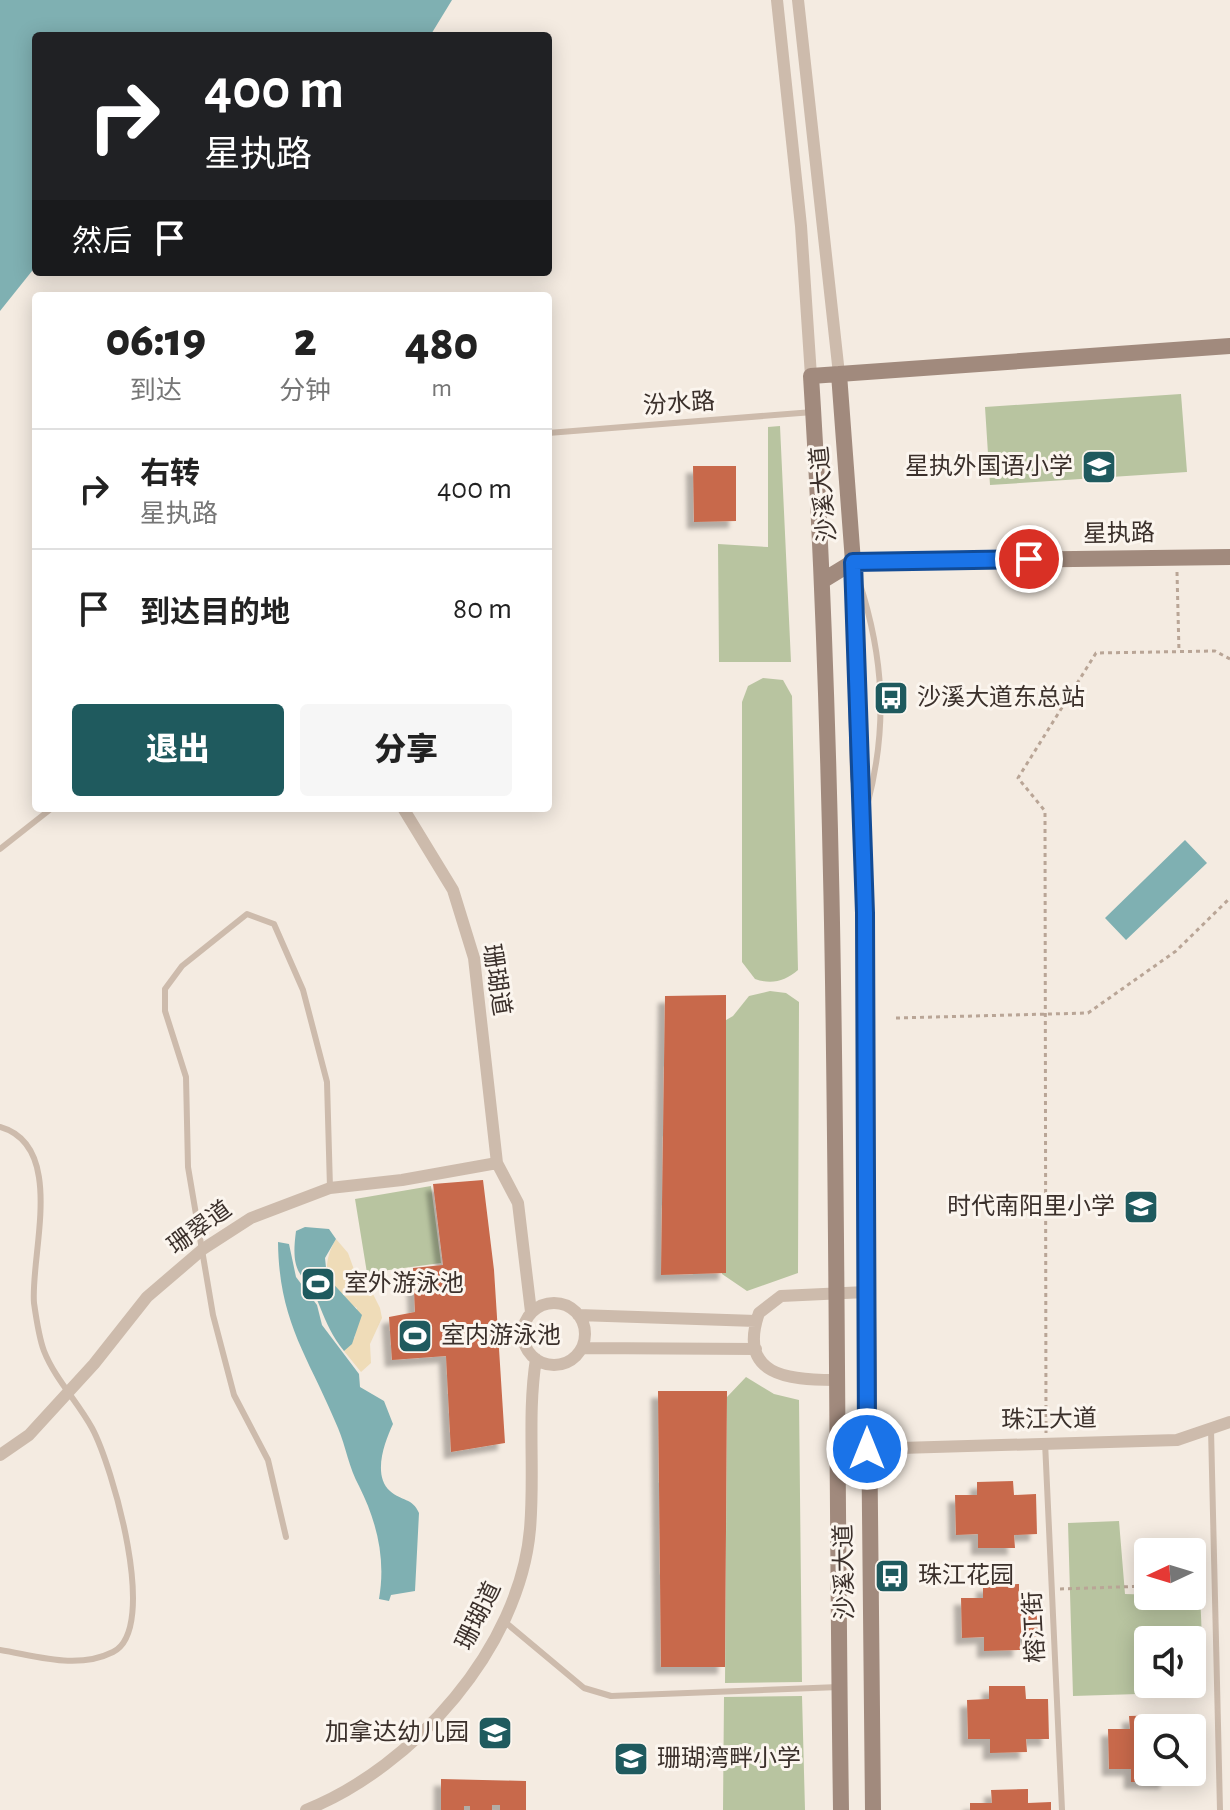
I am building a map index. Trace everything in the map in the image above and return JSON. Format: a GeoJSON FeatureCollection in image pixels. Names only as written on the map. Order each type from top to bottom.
{"type":"FeatureCollection","features":[{"type":"Feature","properties":{"kind":"main road"},"geometry":{"type":"LineString","coordinates":[[811,376],[1230,346]]}},
{"type":"Feature","properties":{"kind":"main road","name":"沙溪大道"},"geometry":{"type":"LineString","coordinates":[[839,374],[853,562],[858,774],[863,820],[873,1810]]}},
{"type":"Feature","properties":{"kind":"main road","name":"沙溪大道"},"geometry":{"type":"LineString","coordinates":[[811,376],[833,879],[834,1380],[841,1810]]}},
{"type":"Feature","properties":{"kind":"main road","name":"星执路"},"geometry":{"type":"LineString","coordinates":[[853,562],[1230,557]]}},
{"type":"Feature","properties":{"kind":"main road"},"geometry":{"type":"LineString","coordinates":[[822,581],[853,562]]}},
{"type":"Feature","properties":{"kind":"street"},"geometry":{"type":"LineString","coordinates":[[777,0],[801,226],[811,376]]}},
{"type":"Feature","properties":{"kind":"street"},"geometry":{"type":"LineString","coordinates":[[798,0],[839,374]]}},
{"type":"Feature","properties":{"kind":"street","name":"珊瑚道"},"geometry":{"type":"LineString","coordinates":[[405,812],[453,890],[474,958],[497,1163],[518,1203],[531,1312]]}},
{"type":"Feature","properties":{"kind":"street","name":"珊翠道"},"geometry":{"type":"LineString","coordinates":[[0,1455],[29,1435],[147,1297],[203,1249],[251,1218],[330,1188],[402,1180],[497,1163]]}},
{"type":"Feature","properties":{"kind":"street"},"geometry":{"type":"LineString","coordinates":[[834,1380],[798,1380],[773,1373],[765,1367],[756,1349],[756,1321],[765,1306],[781,1296],[866,1292]]}},
{"type":"Feature","properties":{"kind":"street"},"geometry":{"type":"LineString","coordinates":[[578,1315],[585,1331],[582,1348],[573,1359],[548,1365],[536,1359],[523,1337],[531,1312],[542,1305],[555,1303],[578,1315],[756,1321]]}},
{"type":"Feature","properties":{"kind":"street"},"geometry":{"type":"LineString","coordinates":[[582,1348],[756,1349]]}},
{"type":"Feature","properties":{"kind":"street","name":"珊瑚道"},"geometry":{"type":"LineString","coordinates":[[306,1810],[404,1751],[474,1676],[505,1622],[520,1586],[530,1531],[530,1399],[536,1359]]}},
{"type":"Feature","properties":{"kind":"street","name":"珠江大道"},"geometry":{"type":"LineString","coordinates":[[867,1449],[1177,1440],[1230,1422]]}},
{"type":"Feature","properties":{"kind":"lane","name":"汾水路"},"geometry":{"type":"LineString","coordinates":[[552,433],[813,412]]}},
{"type":"Feature","properties":{"kind":"lane"},"geometry":{"type":"LineString","coordinates":[[853,562],[879,653],[880,740],[863,820]]}},
{"type":"Feature","properties":{"kind":"lane"},"geometry":{"type":"LineString","coordinates":[[0,849],[47,812]]}},
{"type":"Feature","properties":{"kind":"lane"},"geometry":{"type":"LineString","coordinates":[[286,1537],[268,1460],[234,1395],[213,1315],[188,1167],[186,1077],[165,1011],[165,989],[182,966],[247,914],[274,924],[303,990],[327,1082],[330,1188]]}},
{"type":"Feature","properties":{"kind":"lane"},"geometry":{"type":"LineString","coordinates":[[0,1127],[14,1131],[30,1151],[37,1175],[43,1199],[34,1302],[44,1351],[93,1430],[125,1529],[133,1601],[129,1637],[115,1651],[81,1663],[0,1650]]}},
{"type":"Feature","properties":{"kind":"lane"},"geometry":{"type":"LineString","coordinates":[[1211,1429],[1220,1810]]}},
{"type":"Feature","properties":{"kind":"lane","name":"榕江街"},"geometry":{"type":"LineString","coordinates":[[1045,1442],[1062,1810]]}},
{"type":"Feature","properties":{"kind":"lane"},"geometry":{"type":"LineString","coordinates":[[505,1622],[584,1688],[611,1696],[839,1687]]}},
{"type":"Feature","properties":{"kind":"path"},"geometry":{"type":"LineString","coordinates":[[1176,557],[1179,652]]}},
{"type":"Feature","properties":{"kind":"path"},"geometry":{"type":"LineString","coordinates":[[1045,1442],[1045,811],[1018,778],[1096,653],[1215,651],[1230,659]]}},
{"type":"Feature","properties":{"kind":"path"},"geometry":{"type":"LineString","coordinates":[[896,1018],[1088,1013],[1176,951],[1230,898]]}},
{"type":"Feature","properties":{"kind":"path"},"geometry":{"type":"LineString","coordinates":[[1052,1590],[1134,1587]]}},
{"type":"Feature","properties":{"kind":"green space"},"geometry":{"type":"Polygon","coordinates":[[[1181,394],[1187,472],[990,485],[985,407],[1181,394]]]}},
{"type":"Feature","properties":{"kind":"green space"},"geometry":{"type":"Polygon","coordinates":[[[780,426],[791,662],[719,662],[718,544],[768,547],[768,427],[780,426]]]}},
{"type":"Feature","properties":{"kind":"green space"},"geometry":{"type":"Polygon","coordinates":[[[763,678],[783,680],[792,696],[798,970],[773,982],[755,979],[742,962],[742,702],[748,686],[763,678]]]}},
{"type":"Feature","properties":{"kind":"green space"},"geometry":{"type":"Polygon","coordinates":[[[770,991],[786,993],[799,1002],[798,1273],[747,1291],[722,1274],[721,1023],[733,1016],[749,996],[770,991]]]}},
{"type":"Feature","properties":{"kind":"green space"},"geometry":{"type":"Polygon","coordinates":[[[431,1186],[441,1263],[367,1273],[355,1199],[431,1186]]]}},
{"type":"Feature","properties":{"kind":"green space"},"geometry":{"type":"Polygon","coordinates":[[[746,1377],[774,1394],[799,1400],[802,1682],[725,1683],[727,1397],[746,1377]]]}},
{"type":"Feature","properties":{"kind":"green space"},"geometry":{"type":"Polygon","coordinates":[[[1119,1521],[1125,1594],[1134,1594],[1134,1610],[1201,1610],[1201,1626],[1134,1626],[1134,1694],[1073,1696],[1068,1523],[1119,1521]]]}},
{"type":"Feature","properties":{"kind":"green space"},"geometry":{"type":"Polygon","coordinates":[[[802,1696],[805,1810],[723,1810],[724,1697],[802,1696]]]}},
{"type":"Feature","properties":{"kind":"sand"},"geometry":{"type":"Polygon","coordinates":[[[336,1239],[348,1253],[356,1275],[371,1290],[382,1318],[370,1344],[371,1363],[361,1372],[344,1351],[355,1337],[357,1308],[338,1295],[328,1278],[328,1260],[336,1239]]]}},
{"type":"Feature","properties":{"kind":"water"},"geometry":{"type":"Polygon","coordinates":[[[0,0],[452,0],[432,32],[32,32],[32,271],[0,311],[0,0]]]}},
{"type":"Feature","properties":{"kind":"water"},"geometry":{"type":"Polygon","coordinates":[[[1185,840],[1207,863],[1126,940],[1105,918],[1185,840]]]}},
{"type":"Feature","properties":{"kind":"water","name":"室外游泳池"},"geometry":{"type":"Polygon","coordinates":[[[305,1227],[329,1229],[336,1239],[325,1258],[327,1277],[362,1315],[352,1344],[344,1351],[297,1268],[294,1247],[296,1231],[305,1227]]]}},
{"type":"Feature","properties":{"kind":"water"},"geometry":{"type":"Polygon","coordinates":[[[278,1242],[289,1244],[296,1277],[317,1305],[322,1325],[359,1374],[360,1387],[384,1401],[393,1424],[382,1458],[382,1476],[390,1491],[410,1502],[419,1513],[415,1591],[391,1595],[389,1601],[379,1599],[380,1555],[371,1513],[290,1318],[280,1271],[278,1242]]]}},
{"type":"Feature","properties":{"kind":"building"},"geometry":{"type":"Polygon","coordinates":[[[693,466],[736,466],[736,521],[694,522],[693,466]]]}},
{"type":"Feature","properties":{"kind":"building"},"geometry":{"type":"Polygon","coordinates":[[[726,995],[726,1273],[661,1275],[665,996],[726,995]]]}},
{"type":"Feature","properties":{"kind":"building"},"geometry":{"type":"Polygon","coordinates":[[[483,1180],[494,1270],[505,1443],[451,1452],[446,1356],[392,1360],[389,1317],[415,1312],[413,1268],[443,1265],[433,1184],[483,1180]]]}},
{"type":"Feature","properties":{"kind":"building"},"geometry":{"type":"Polygon","coordinates":[[[658,1391],[727,1391],[725,1667],[661,1667],[658,1391]]]}},
{"type":"Feature","properties":{"kind":"building"},"geometry":{"type":"Polygon","coordinates":[[[1013,1481],[1014,1495],[1036,1494],[1037,1534],[1014,1535],[1015,1548],[978,1548],[978,1534],[956,1535],[955,1495],[977,1495],[977,1482],[1013,1481]]]}},
{"type":"Feature","properties":{"kind":"building"},"geometry":{"type":"Polygon","coordinates":[[[1019,1584],[1019,1597],[1042,1597],[1043,1637],[1020,1637],[1020,1650],[984,1651],[984,1637],[962,1638],[961,1598],[983,1598],[983,1585],[1019,1584]]]}},
{"type":"Feature","properties":{"kind":"building"},"geometry":{"type":"Polygon","coordinates":[[[989,1686],[1025,1686],[1026,1699],[1048,1699],[1049,1739],[1026,1739],[1027,1752],[990,1753],[990,1739],[968,1739],[967,1700],[989,1699],[989,1686]]]}},
{"type":"Feature","properties":{"kind":"building"},"geometry":{"type":"Polygon","coordinates":[[[1129,1716],[1134,1716],[1134,1782],[1131,1782],[1131,1769],[1109,1769],[1108,1729],[1130,1729],[1129,1716]]]}},
{"type":"Feature","properties":{"kind":"building"},"geometry":{"type":"Polygon","coordinates":[[[441,1779],[526,1781],[526,1810],[500,1810],[500,1805],[492,1805],[492,1810],[470,1810],[470,1806],[464,1806],[464,1810],[441,1810],[441,1779]]]}},
{"type":"Feature","properties":{"kind":"building"},"geometry":{"type":"Polygon","coordinates":[[[1028,1789],[1028,1803],[1051,1802],[1051,1810],[970,1810],[970,1803],[992,1803],[991,1790],[1028,1789]]]}},
{"type":"Feature","properties":{"kind":"place","name":"星执外国语小学"},"geometry":{"type":"Point","coordinates":[1099,467]}},
{"type":"Feature","properties":{"kind":"place","name":"沙溪大道东总站"},"geometry":{"type":"Point","coordinates":[891,698]}},
{"type":"Feature","properties":{"kind":"place","name":"时代南阳里小学"},"geometry":{"type":"Point","coordinates":[1141,1207]}},
{"type":"Feature","properties":{"kind":"place","name":"室外游泳池"},"geometry":{"type":"Point","coordinates":[318,1284]}},
{"type":"Feature","properties":{"kind":"place","name":"室内游泳池"},"geometry":{"type":"Point","coordinates":[415,1336]}},
{"type":"Feature","properties":{"kind":"place","name":"珠江花园"},"geometry":{"type":"Point","coordinates":[892,1576]}},
{"type":"Feature","properties":{"kind":"place","name":"加拿达幼儿园"},"geometry":{"type":"Point","coordinates":[495,1733]}},
{"type":"Feature","properties":{"kind":"place","name":"珊瑚湾畔小学"},"geometry":{"type":"Point","coordinates":[631,1759]}},
{"type":"Feature","properties":{"kind":"route"},"geometry":{"type":"LineString","coordinates":[[867,1449],[865,913],[853,562],[1029,559]]}}]}
